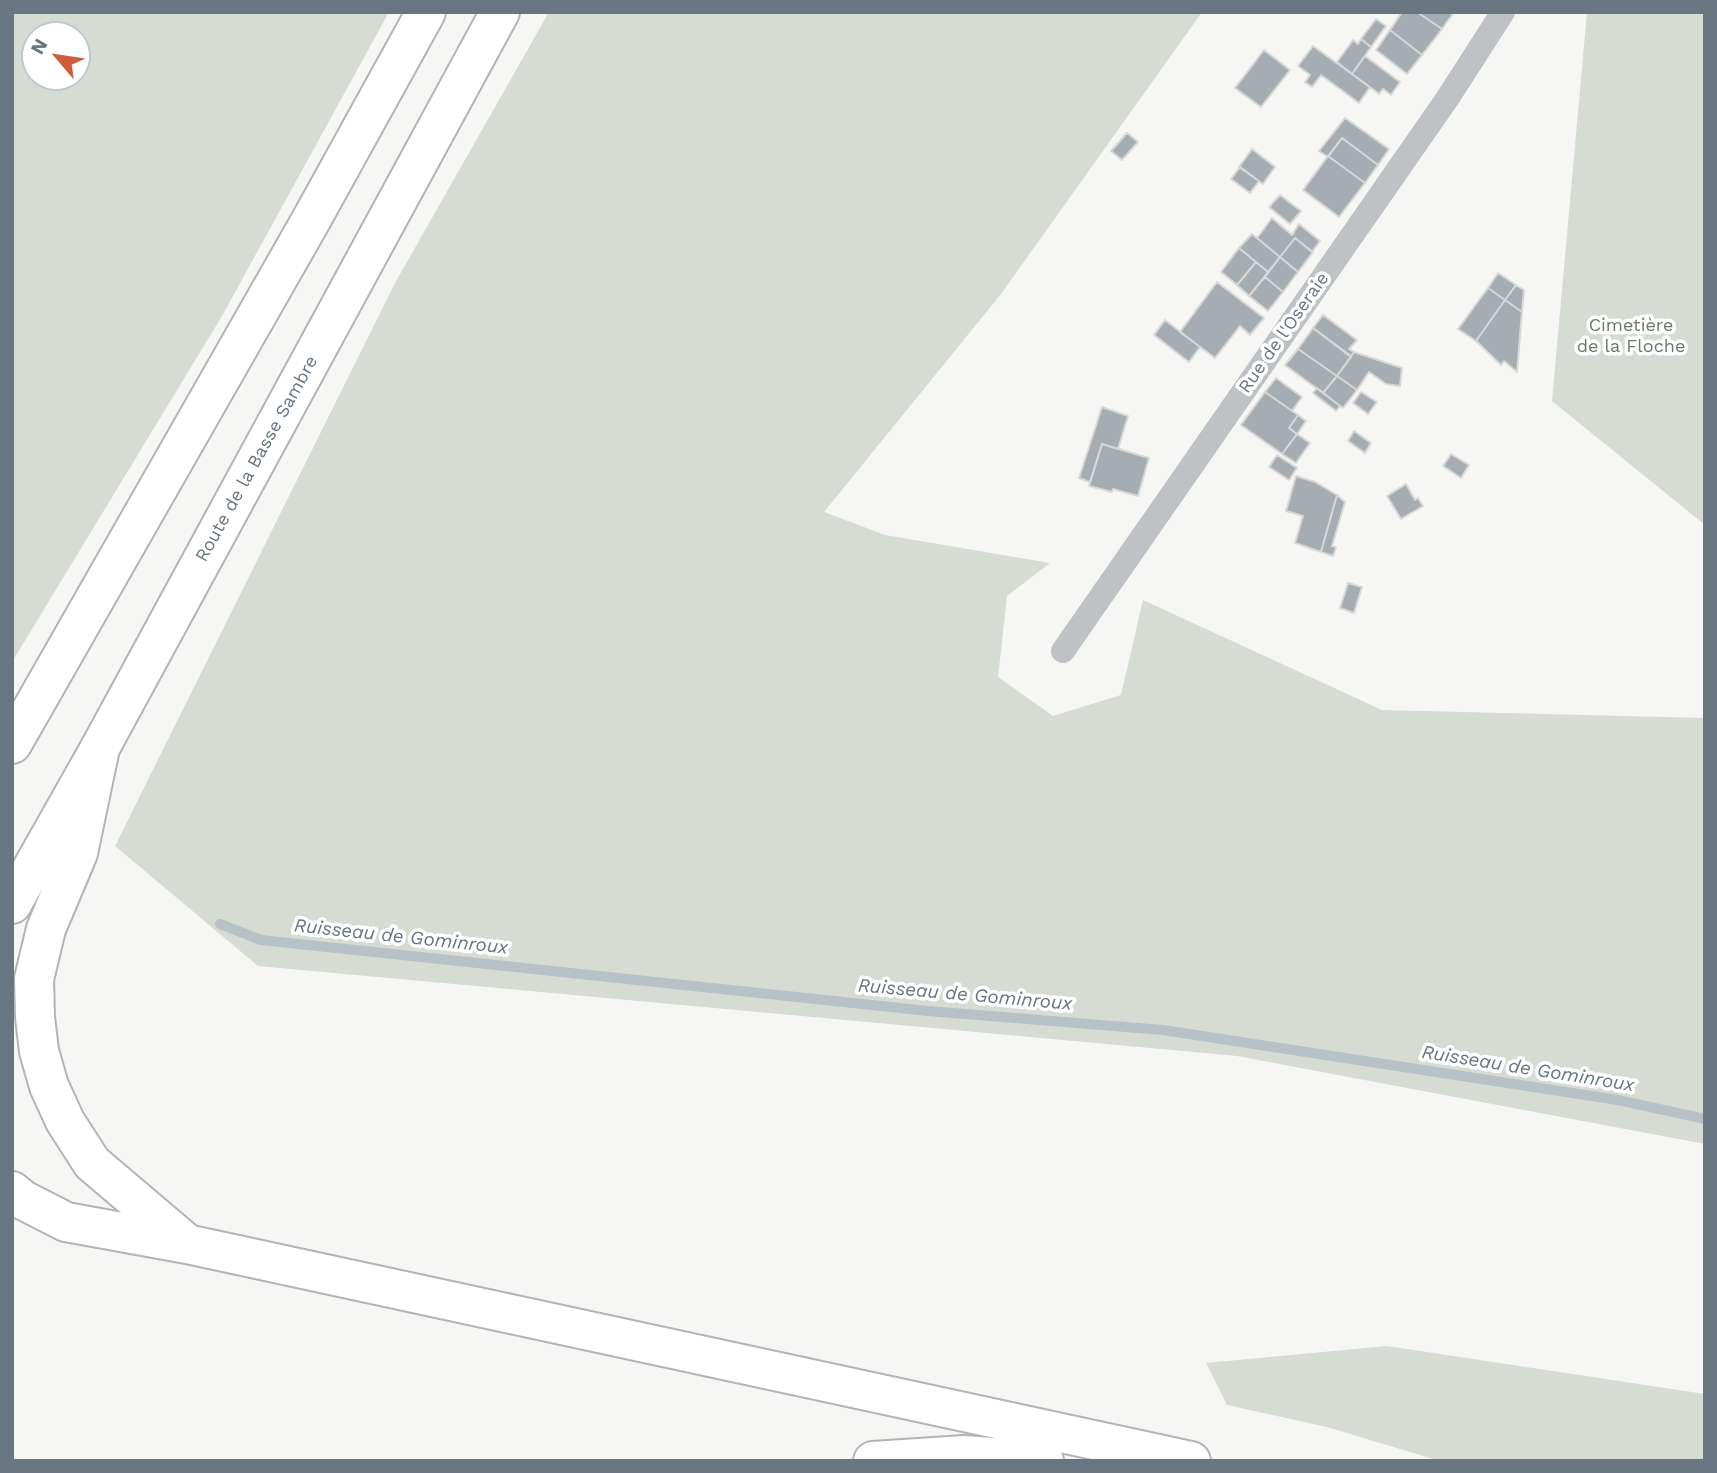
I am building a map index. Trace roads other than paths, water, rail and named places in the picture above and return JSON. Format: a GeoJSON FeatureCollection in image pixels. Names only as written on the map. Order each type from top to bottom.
{"type":"FeatureCollection","features":[{"type":"Feature","properties":{"kind":"highway"},"geometry":{"type":"LineString","coordinates":[[15,737],[296,246],[426,12]]}},
{"type":"Feature","properties":{"kind":"highway","name":"Route de la Basse Sambre"},"geometry":{"type":"LineString","coordinates":[[12,904],[100,748],[500,12]]}},
{"type":"Feature","properties":{"kind":"highway"},"geometry":{"type":"LineString","coordinates":[[100,748],[78,853],[46,929],[34,979],[39,1051],[49,1086],[65,1121],[92,1163],[187,1244]]}},
{"type":"Feature","properties":{"kind":"highway"},"geometry":{"type":"LineString","coordinates":[[12,1191],[66,1222],[187,1244],[1191,1461]]}},
{"type":"Feature","properties":{"kind":"highway"},"geometry":{"type":"LineString","coordinates":[[873,1461],[964,1455],[1044,1461]]}},
{"type":"Feature","properties":{"kind":"street","name":"Rue de l'Oseraie"},"geometry":{"type":"LineString","coordinates":[[1063,651],[1447,99],[1503,12]]}},
{"type":"Feature","properties":{"kind":"waterway","name":"Ruisseau de Gominroux"},"geometry":{"type":"LineString","coordinates":[[220,924],[261,940],[928,1011],[1163,1030],[1618,1100],[1705,1119]]}},
{"type":"Feature","properties":{"kind":"park label","name":"Cimetière de la Floche"},"geometry":{"type":"Point","coordinates":[1631,336]}}]}
